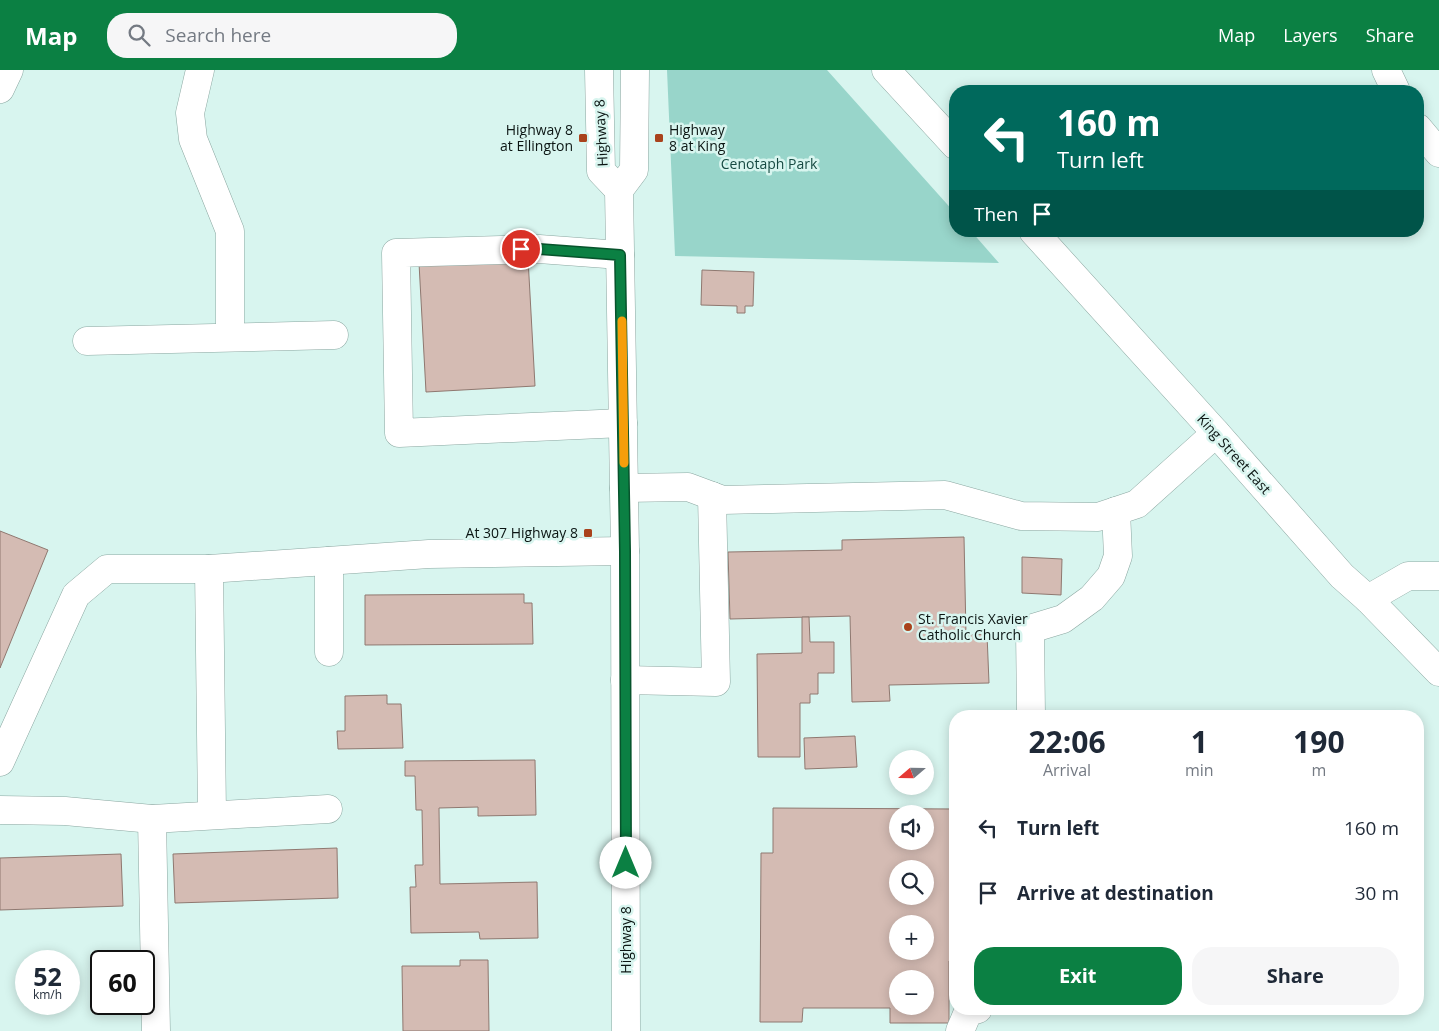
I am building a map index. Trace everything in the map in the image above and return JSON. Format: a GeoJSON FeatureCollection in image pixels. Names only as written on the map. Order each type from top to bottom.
{"type":"FeatureCollection","features":[{"type":"Feature","properties":{"kind":"main road"},"geometry":{"type":"LineString","coordinates":[[0,89],[9,70]]}},
{"type":"Feature","properties":{"kind":"main road"},"geometry":{"type":"LineString","coordinates":[[200,70],[190,113],[191,122],[193,139],[230,231],[230,338]]}},
{"type":"Feature","properties":{"kind":"main road","name":"Highway 8"},"geometry":{"type":"LineString","coordinates":[[598,70],[601,171],[620,190],[625,551],[626,1031]]}},
{"type":"Feature","properties":{"kind":"main road"},"geometry":{"type":"LineString","coordinates":[[620,190],[634,170],[635,70]]}},
{"type":"Feature","properties":{"kind":"main road"},"geometry":{"type":"LineString","coordinates":[[886,70],[949,138]]}},
{"type":"Feature","properties":{"kind":"main road"},"geometry":{"type":"LineString","coordinates":[[1386,70],[1393,85]]}},
{"type":"Feature","properties":{"kind":"main road"},"geometry":{"type":"LineString","coordinates":[[1424,135],[1439,153]]}},
{"type":"Feature","properties":{"kind":"main road","name":"King Street East"},"geometry":{"type":"LineString","coordinates":[[1038,237],[1216,433],[1342,576],[1368,599],[1439,672]]}},
{"type":"Feature","properties":{"kind":"main road"},"geometry":{"type":"LineString","coordinates":[[620,255],[539,249],[396,253],[398,433],[623,422]]}},
{"type":"Feature","properties":{"kind":"main road"},"geometry":{"type":"LineString","coordinates":[[87,341],[334,335]]}},
{"type":"Feature","properties":{"kind":"main road"},"geometry":{"type":"LineString","coordinates":[[624,488],[688,487],[724,500],[945,495],[1021,516],[1098,517],[1136,504],[1216,433]]}},
{"type":"Feature","properties":{"kind":"main road"},"geometry":{"type":"LineString","coordinates":[[625,680],[716,682],[712,496]]}},
{"type":"Feature","properties":{"kind":"main road"},"geometry":{"type":"LineString","coordinates":[[1031,710],[1030,629],[1063,619],[1092,598],[1111,576],[1118,556],[1116,511]]}},
{"type":"Feature","properties":{"kind":"main road"},"geometry":{"type":"LineString","coordinates":[[0,762],[76,595],[107,569],[208,569],[430,554],[625,551]]}},
{"type":"Feature","properties":{"kind":"main road"},"geometry":{"type":"LineString","coordinates":[[329,561],[330,652]]}},
{"type":"Feature","properties":{"kind":"main road"},"geometry":{"type":"LineString","coordinates":[[208,569],[212,814]]}},
{"type":"Feature","properties":{"kind":"main road"},"geometry":{"type":"LineString","coordinates":[[1368,599],[1408,576],[1439,576]]}},
{"type":"Feature","properties":{"kind":"main road"},"geometry":{"type":"LineString","coordinates":[[0,810],[65,811],[152,819],[212,814],[328,809]]}},
{"type":"Feature","properties":{"kind":"main road"},"geometry":{"type":"LineString","coordinates":[[152,819],[156,1031]]}},
{"type":"Feature","properties":{"kind":"green space","name":"Cenotaph Park"},"geometry":{"type":"Polygon","coordinates":[[[667,70],[827,70],[949,206],[949,237],[976,237],[999,263],[675,256],[667,70]]]}},
{"type":"Feature","properties":{"kind":"building"},"geometry":{"type":"Polygon","coordinates":[[[528,258],[535,386],[426,392],[419,263],[528,258]]]}},
{"type":"Feature","properties":{"kind":"building"},"geometry":{"type":"Polygon","coordinates":[[[702,270],[754,272],[753,306],[745,306],[745,313],[737,313],[737,306],[701,305],[702,270]]]}},
{"type":"Feature","properties":{"kind":"building"},"geometry":{"type":"Polygon","coordinates":[[[0,531],[48,550],[0,668],[0,531]]]}},
{"type":"Feature","properties":{"kind":"building","name":"St. Francis Xavier Catholic Church"},"geometry":{"type":"Polygon","coordinates":[[[964,537],[966,635],[987,634],[989,683],[889,685],[890,701],[852,702],[850,616],[730,619],[728,552],[842,550],[842,540],[964,537]]]}},
{"type":"Feature","properties":{"kind":"building"},"geometry":{"type":"Polygon","coordinates":[[[1022,557],[1062,559],[1061,595],[1022,593],[1022,557]]]}},
{"type":"Feature","properties":{"kind":"building"},"geometry":{"type":"Polygon","coordinates":[[[524,594],[524,603],[532,603],[533,644],[365,645],[365,595],[524,594]]]}},
{"type":"Feature","properties":{"kind":"building"},"geometry":{"type":"Polygon","coordinates":[[[802,617],[809,617],[810,642],[834,642],[834,673],[818,673],[818,694],[810,694],[810,703],[800,703],[800,757],[758,757],[757,654],[802,653],[802,617]]]}},
{"type":"Feature","properties":{"kind":"building"},"geometry":{"type":"Polygon","coordinates":[[[387,695],[387,704],[401,704],[403,748],[338,749],[337,731],[345,731],[345,696],[387,695]]]}},
{"type":"Feature","properties":{"kind":"building"},"geometry":{"type":"Polygon","coordinates":[[[855,736],[857,767],[805,769],[804,738],[855,736]]]}},
{"type":"Feature","properties":{"kind":"building"},"geometry":{"type":"Polygon","coordinates":[[[535,760],[536,815],[478,816],[478,807],[439,808],[440,884],[537,882],[538,938],[480,939],[479,932],[411,933],[410,887],[416,887],[415,865],[423,865],[422,810],[416,810],[415,776],[405,776],[405,761],[535,760]]]}},
{"type":"Feature","properties":{"kind":"building"},"geometry":{"type":"Polygon","coordinates":[[[773,808],[889,809],[889,850],[934,850],[934,809],[949,809],[949,1023],[890,1023],[890,1015],[934,1015],[934,970],[889,970],[889,1008],[803,1008],[802,1022],[760,1022],[761,853],[773,853],[773,808]]]}},
{"type":"Feature","properties":{"kind":"building"},"geometry":{"type":"Polygon","coordinates":[[[337,848],[338,898],[175,903],[173,854],[337,848]]]}},
{"type":"Feature","properties":{"kind":"building"},"geometry":{"type":"Polygon","coordinates":[[[121,854],[123,906],[0,910],[0,858],[121,854]]]}},
{"type":"Feature","properties":{"kind":"building"},"geometry":{"type":"Polygon","coordinates":[[[460,960],[488,960],[489,1031],[403,1031],[402,966],[460,966],[460,960]]]}},
{"type":"Feature","properties":{"kind":"slow traffic"},"geometry":{"type":"LineString","coordinates":[[622,321],[624,463]]}},
{"type":"Feature","properties":{"kind":"place","name":"Highway 8 at Ellington"},"geometry":{"type":"Point","coordinates":[583,138]}},
{"type":"Feature","properties":{"kind":"place","name":"Highway 8 at King"},"geometry":{"type":"Point","coordinates":[659,138]}},
{"type":"Feature","properties":{"kind":"place","name":"At 307 Highway 8"},"geometry":{"type":"Point","coordinates":[588,533]}},
{"type":"Feature","properties":{"kind":"place","name":"St. Francis Xavier Catholic Church"},"geometry":{"type":"Point","coordinates":[908,627]}},
{"type":"Feature","properties":{"kind":"route"},"geometry":{"type":"LineString","coordinates":[[521,249],[620,255],[625,551],[626,863]]}}]}
